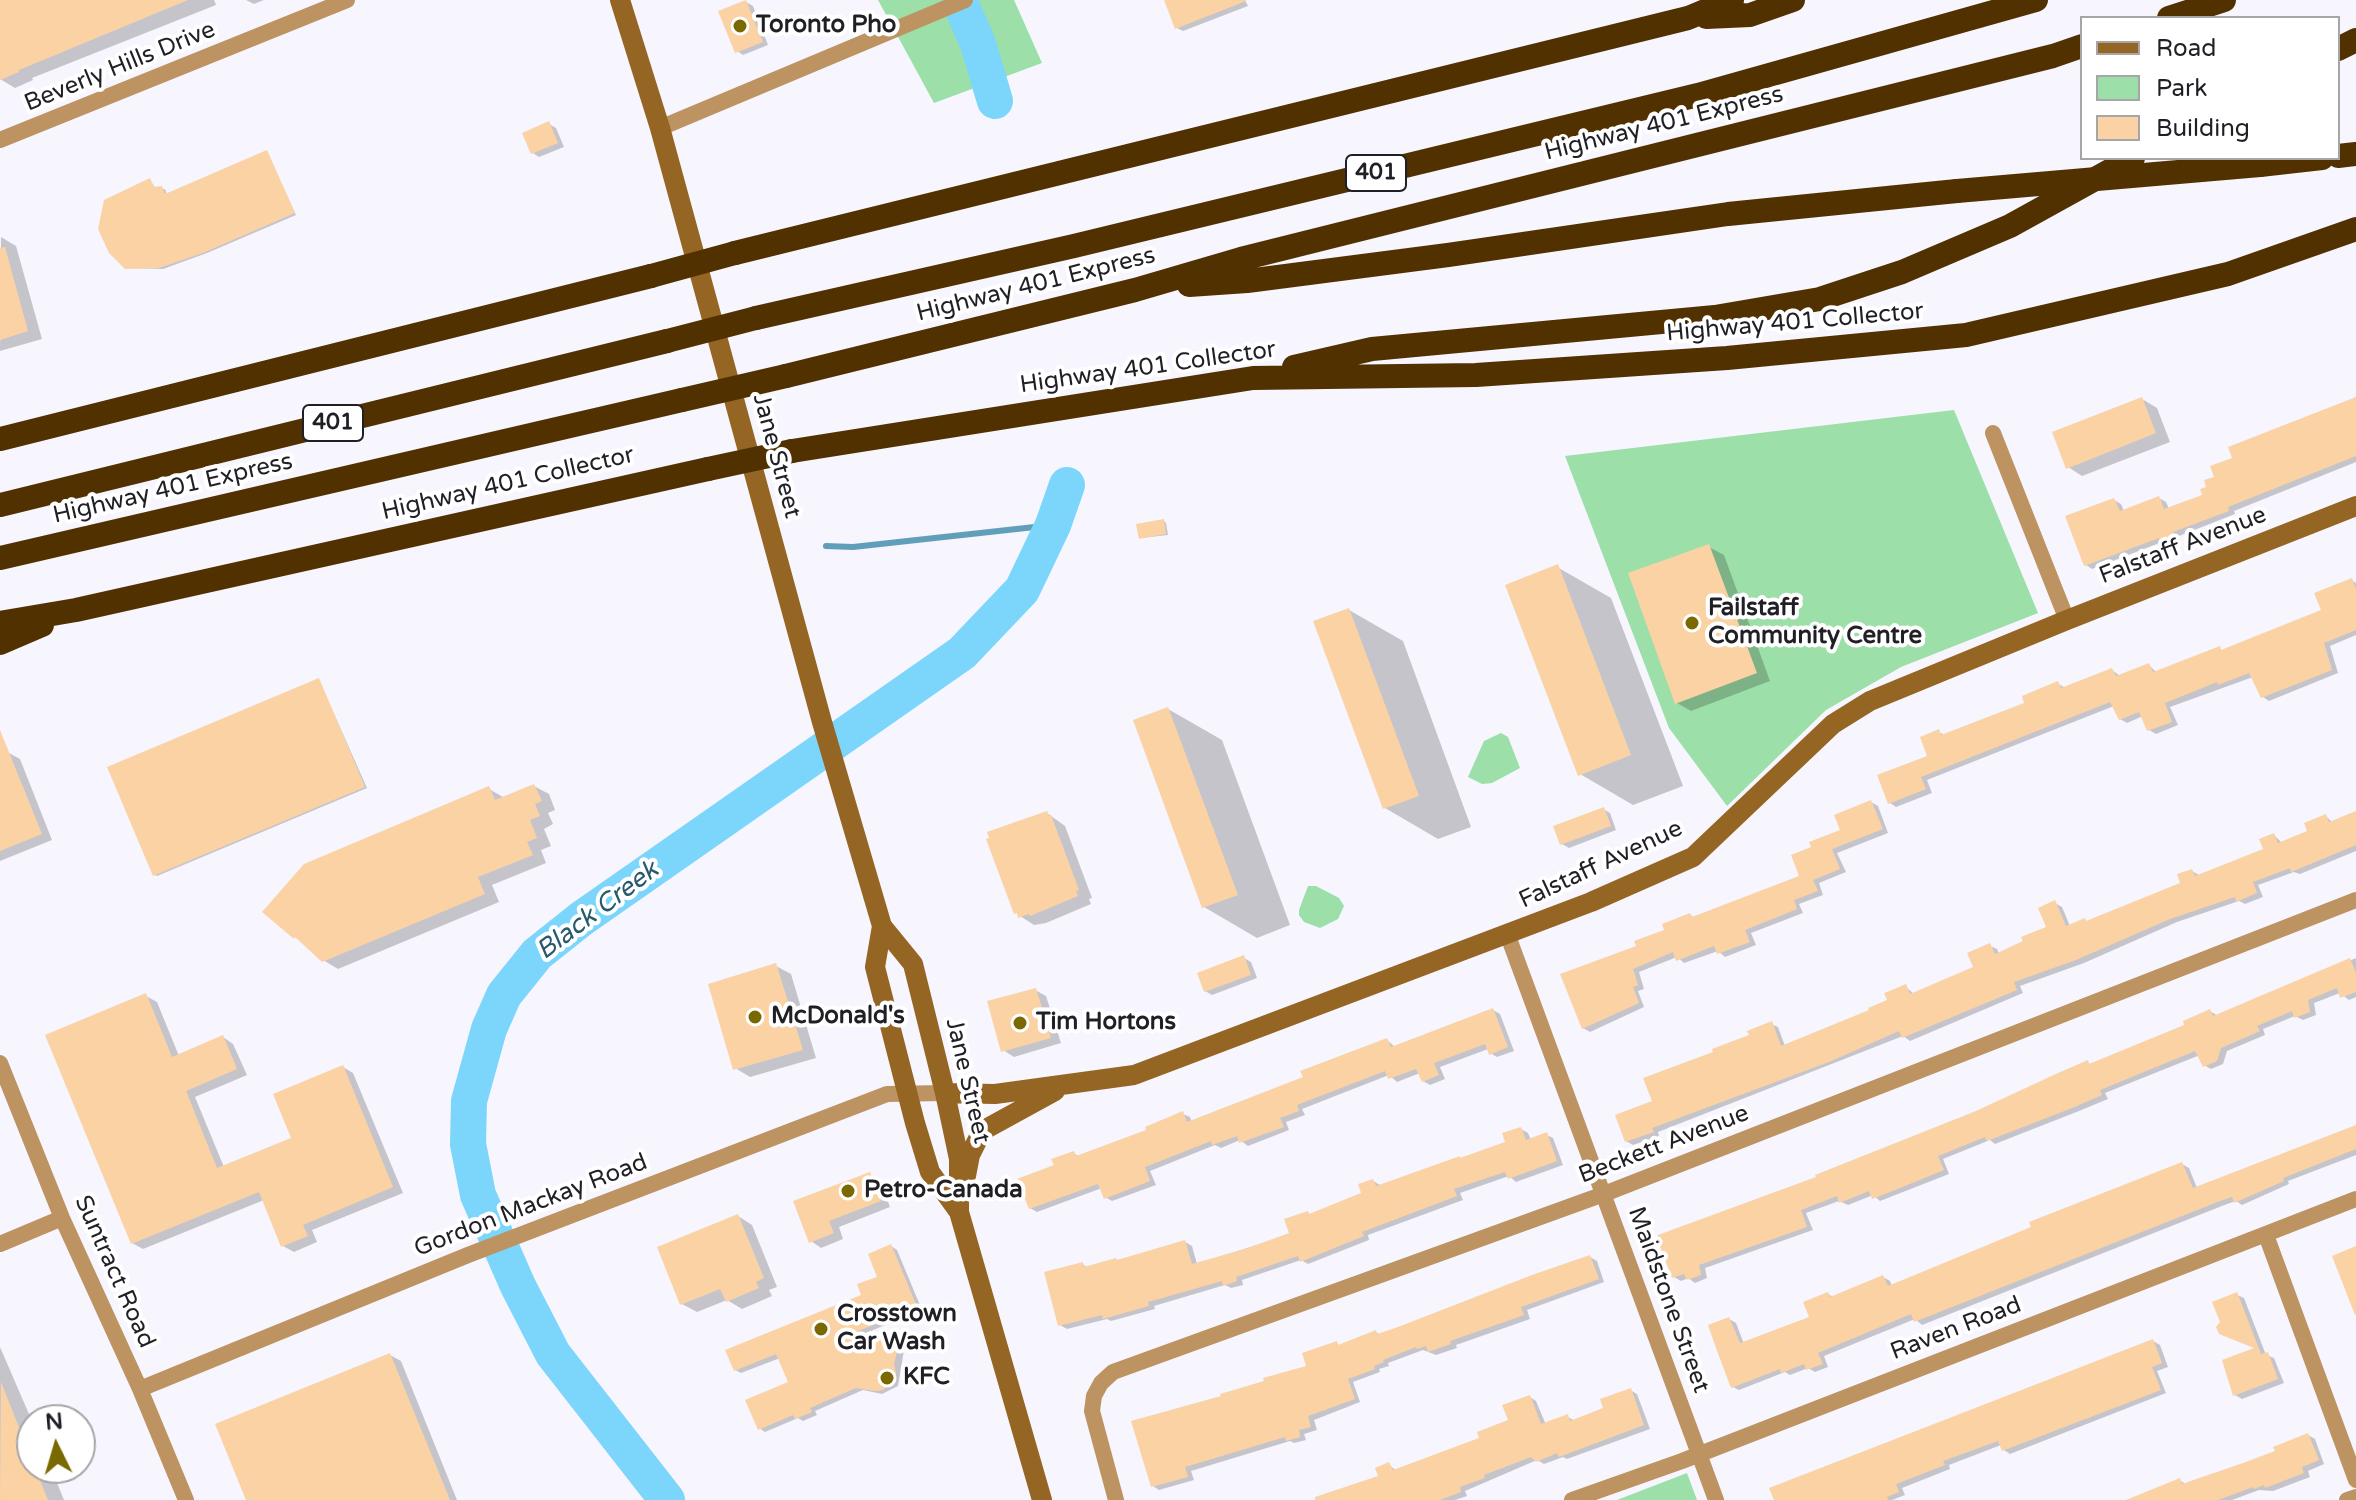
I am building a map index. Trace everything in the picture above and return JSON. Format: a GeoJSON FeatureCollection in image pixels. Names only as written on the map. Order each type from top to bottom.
{"type":"FeatureCollection","features":[{"type":"Feature","properties":{"kind":"highway"},"geometry":{"type":"LineString","coordinates":[[0,439],[735,253],[1688,18],[1732,0]]}},
{"type":"Feature","properties":{"kind":"highway"},"geometry":{"type":"LineString","coordinates":[[1688,18],[1750,15],[1793,0]]}},
{"type":"Feature","properties":{"kind":"highway"},"geometry":{"type":"LineString","coordinates":[[1993,13],[2021,0]]}},
{"type":"Feature","properties":{"kind":"highway","name":"Highway 401 Express"},"geometry":{"type":"LineString","coordinates":[[0,505],[756,318],[1089,243],[1698,95],[2036,0]]}},
{"type":"Feature","properties":{"kind":"highway"},"geometry":{"type":"LineString","coordinates":[[2175,16],[2224,0]]}},
{"type":"Feature","properties":{"kind":"highway","name":"Highway 401 Express"},"geometry":{"type":"LineString","coordinates":[[0,558],[786,376],[2023,64],[2080,47]]}},
{"type":"Feature","properties":{"kind":"highway"},"geometry":{"type":"LineString","coordinates":[[1253,378],[1372,349],[1715,317],[1820,299],[1902,272],[2010,226],[2129,160]]}},
{"type":"Feature","properties":{"kind":"highway"},"geometry":{"type":"LineString","coordinates":[[1135,290],[1277,277],[1728,214],[2304,160]]}},
{"type":"Feature","properties":{"kind":"highway","name":"Highway 401 Collector"},"geometry":{"type":"LineString","coordinates":[[0,623],[76,610],[792,451],[1253,378],[1476,375],[1727,358],[1966,335],[2228,274],[2356,229]]}},
{"type":"Feature","properties":{"kind":"highway"},"geometry":{"type":"LineString","coordinates":[[0,643],[76,610]]}},
{"type":"Feature","properties":{"kind":"main road","name":"Jane Street"},"geometry":{"type":"LineString","coordinates":[[620,0],[660,128],[822,722],[882,926],[913,964],[959,1159],[959,1212],[1042,1500]]}},
{"type":"Feature","properties":{"kind":"main road","name":"Falstaff Avenue"},"geometry":{"type":"LineString","coordinates":[[945,1093],[995,1094],[1134,1075],[1508,936],[1628,887],[1693,857],[1833,724],[1870,701],[2356,506]]}},
{"type":"Feature","properties":{"kind":"main road","name":"Jane Street"},"geometry":{"type":"LineString","coordinates":[[882,926],[875,967],[907,1094],[930,1172],[959,1212]]}},
{"type":"Feature","properties":{"kind":"main road"},"geometry":{"type":"LineString","coordinates":[[959,1212],[970,1155],[982,1131],[1066,1085]]}},
{"type":"Feature","properties":{"kind":"street","name":"Beverly Hills Drive"},"geometry":{"type":"LineString","coordinates":[[0,140],[347,0]]}},
{"type":"Feature","properties":{"kind":"street"},"geometry":{"type":"LineString","coordinates":[[660,128],[965,0]]}},
{"type":"Feature","properties":{"kind":"street"},"geometry":{"type":"LineString","coordinates":[[1993,433],[2067,620]]}},
{"type":"Feature","properties":{"kind":"street","name":"Beckett Avenue"},"geometry":{"type":"LineString","coordinates":[[1116,1500],[1092,1411],[1094,1396],[1101,1383],[1113,1372],[1604,1194],[2356,900]]}},
{"type":"Feature","properties":{"kind":"street","name":"Maidstone Street"},"geometry":{"type":"LineString","coordinates":[[1508,936],[1716,1500]]}},
{"type":"Feature","properties":{"kind":"street","name":"Suntract Road"},"geometry":{"type":"LineString","coordinates":[[0,1063],[62,1218],[140,1389],[186,1500]]}},
{"type":"Feature","properties":{"kind":"street","name":"Gordon Mackay Road"},"geometry":{"type":"LineString","coordinates":[[140,1389],[468,1255],[887,1094],[945,1093]]}},
{"type":"Feature","properties":{"kind":"street","name":"Raven Road"},"geometry":{"type":"LineString","coordinates":[[1572,1500],[2356,1199]]}},
{"type":"Feature","properties":{"kind":"street"},"geometry":{"type":"LineString","coordinates":[[0,1244],[62,1218]]}},
{"type":"Feature","properties":{"kind":"street"},"geometry":{"type":"LineString","coordinates":[[2266,1235],[2356,1480]]}},
{"type":"Feature","properties":{"kind":"street"},"geometry":{"type":"LineString","coordinates":[[2347,1500],[2356,1497]]}},
{"type":"Feature","properties":{"kind":"green space"},"geometry":{"type":"Polygon","coordinates":[[[878,0],[1014,0],[1042,63],[934,103],[878,0]]]}},
{"type":"Feature","properties":{"kind":"green space"},"geometry":{"type":"Polygon","coordinates":[[[1954,410],[2038,613],[1901,667],[1826,710],[1727,806],[1669,728],[1565,456],[1954,410]]]}},
{"type":"Feature","properties":{"kind":"green space"},"geometry":{"type":"Polygon","coordinates":[[[1501,733],[1508,737],[1520,768],[1492,783],[1482,784],[1468,777],[1484,741],[1501,733]]]}},
{"type":"Feature","properties":{"kind":"green space"},"geometry":{"type":"Polygon","coordinates":[[[1308,886],[1316,886],[1339,898],[1344,906],[1338,919],[1320,928],[1304,922],[1299,910],[1308,886]]]}},
{"type":"Feature","properties":{"kind":"green space"},"geometry":{"type":"Polygon","coordinates":[[[1687,1473],[1697,1500],[1617,1500],[1687,1473]]]}},
{"type":"Feature","properties":{"kind":"building"},"geometry":{"type":"Polygon","coordinates":[[[0,0],[188,0],[0,80],[0,0]]]}},
{"type":"Feature","properties":{"kind":"building","name":"Toronto Pho"},"geometry":{"type":"Polygon","coordinates":[[[746,0],[763,42],[735,53],[718,11],[746,0]]]}},
{"type":"Feature","properties":{"kind":"building"},"geometry":{"type":"Polygon","coordinates":[[[1164,0],[1246,0],[1246,1],[1175,29],[1164,0]]]}},
{"type":"Feature","properties":{"kind":"building"},"geometry":{"type":"Polygon","coordinates":[[[549,121],[558,143],[531,154],[522,133],[549,121]]]}},
{"type":"Feature","properties":{"kind":"building"},"geometry":{"type":"Polygon","coordinates":[[[267,150],[295,213],[203,253],[159,268],[125,269],[109,253],[98,229],[104,200],[150,178],[154,187],[162,186],[165,194],[267,150]]]}},
{"type":"Feature","properties":{"kind":"building"},"geometry":{"type":"Polygon","coordinates":[[[5,247],[28,331],[0,340],[0,248],[5,247]]]}},
{"type":"Feature","properties":{"kind":"building"},"geometry":{"type":"Polygon","coordinates":[[[2142,397],[2156,433],[2066,469],[2052,432],[2142,397]]]}},
{"type":"Feature","properties":{"kind":"building"},"geometry":{"type":"Polygon","coordinates":[[[2356,397],[2356,456],[2173,532],[2176,538],[2161,544],[2159,538],[2084,566],[2065,516],[2114,498],[2120,511],[2159,496],[2164,509],[2202,495],[2200,489],[2206,487],[2204,480],[2214,477],[2210,466],[2232,458],[2228,447],[2356,397]]]}},
{"type":"Feature","properties":{"kind":"building"},"geometry":{"type":"Polygon","coordinates":[[[1164,519],[1166,534],[1139,539],[1136,524],[1164,519]]]}},
{"type":"Feature","properties":{"kind":"building","name":"Failstaff Community Centre"},"geometry":{"type":"Polygon","coordinates":[[[1709,544],[1757,673],[1675,704],[1628,573],[1709,544]]]}},
{"type":"Feature","properties":{"kind":"building"},"geometry":{"type":"Polygon","coordinates":[[[1558,564],[1631,755],[1578,776],[1505,585],[1558,564]]]}},
{"type":"Feature","properties":{"kind":"building"},"geometry":{"type":"Polygon","coordinates":[[[2352,578],[2356,589],[2356,630],[2324,643],[2332,670],[2261,698],[2249,673],[2218,685],[2217,682],[2165,703],[2172,722],[2147,731],[2139,712],[2119,720],[2110,702],[1921,777],[1926,789],[1888,804],[1877,775],[1927,756],[1920,737],[1939,729],[1941,735],[2024,703],[2022,696],[2058,681],[2061,688],[2112,668],[2116,676],[2149,663],[2153,672],[2220,646],[2221,650],[2321,610],[2314,593],[2352,578]]]}},
{"type":"Feature","properties":{"kind":"building"},"geometry":{"type":"Polygon","coordinates":[[[1349,608],[1419,796],[1383,809],[1313,621],[1349,608]]]}},
{"type":"Feature","properties":{"kind":"building"},"geometry":{"type":"Polygon","coordinates":[[[319,678],[365,787],[153,876],[107,767],[319,678]]]}},
{"type":"Feature","properties":{"kind":"building"},"geometry":{"type":"Polygon","coordinates":[[[1168,707],[1238,895],[1202,908],[1133,720],[1168,707]]]}},
{"type":"Feature","properties":{"kind":"building"},"geometry":{"type":"Polygon","coordinates":[[[0,730],[42,834],[0,851],[0,730]]]}},
{"type":"Feature","properties":{"kind":"building"},"geometry":{"type":"Polygon","coordinates":[[[534,784],[542,801],[535,804],[540,816],[530,820],[537,838],[527,842],[533,855],[478,877],[485,894],[322,962],[262,912],[304,864],[489,786],[495,800],[534,784]]]}},
{"type":"Feature","properties":{"kind":"building"},"geometry":{"type":"Polygon","coordinates":[[[1871,800],[1883,829],[1832,849],[1840,869],[1813,880],[1818,891],[1794,900],[1797,909],[1745,930],[1750,942],[1717,954],[1714,946],[1676,961],[1673,952],[1633,969],[1638,985],[1633,987],[1639,1003],[1582,1029],[1560,974],[1636,946],[1634,941],[1664,930],[1662,924],[1690,913],[1692,917],[1799,876],[1791,855],[1811,847],[1809,842],[1840,830],[1834,815],[1871,800]]]}},
{"type":"Feature","properties":{"kind":"building"},"geometry":{"type":"Polygon","coordinates":[[[1604,807],[1611,826],[1560,845],[1553,826],[1604,807]]]}},
{"type":"Feature","properties":{"kind":"building"},"geometry":{"type":"Polygon","coordinates":[[[1047,811],[1079,890],[1076,891],[1078,896],[1018,918],[986,839],[989,838],[987,832],[1047,811]]]}},
{"type":"Feature","properties":{"kind":"building"},"geometry":{"type":"Polygon","coordinates":[[[2356,811],[2356,845],[2291,872],[2290,868],[2253,882],[2257,893],[2236,902],[2235,897],[2170,919],[2076,960],[2014,982],[2017,990],[1902,1038],[1899,1031],[1829,1062],[1652,1128],[1654,1132],[1625,1142],[1615,1115],[1652,1101],[1643,1078],[1713,1052],[1712,1049],[1749,1035],[1747,1031],[1772,1021],[1781,1046],[1869,1010],[1887,1000],[1884,993],[1906,984],[1910,994],[1973,967],[1967,953],[1990,943],[1995,954],[2023,941],[2021,937],[2046,927],[2038,908],[2055,900],[2066,926],[2085,918],[2086,921],[2180,883],[2177,874],[2192,869],[2195,876],[2263,849],[2259,839],[2274,833],[2278,843],[2307,831],[2304,823],[2326,814],[2329,822],[2356,811]]]}},
{"type":"Feature","properties":{"kind":"building"},"geometry":{"type":"Polygon","coordinates":[[[1244,955],[1251,975],[1204,992],[1197,973],[1244,955]]]}},
{"type":"Feature","properties":{"kind":"building"},"geometry":{"type":"Polygon","coordinates":[[[2350,958],[2356,973],[2356,992],[2340,998],[2337,988],[2308,1000],[2310,1012],[2294,1018],[2292,1011],[2257,1026],[2260,1031],[2221,1048],[2217,1061],[2203,1067],[2195,1051],[2100,1090],[2102,1095],[2072,1108],[1987,1141],[1985,1137],[1938,1156],[1944,1170],[1900,1188],[1872,1199],[1869,1191],[1839,1203],[1837,1196],[1801,1210],[1807,1227],[1699,1265],[1701,1275],[1687,1280],[1684,1274],[1672,1278],[1658,1235],[1816,1177],[1976,1111],[2088,1060],[2089,1064],[2184,1025],[2183,1021],[2210,1009],[2213,1016],[2350,958]]]}},
{"type":"Feature","properties":{"kind":"building","name":"McDonald's"},"geometry":{"type":"Polygon","coordinates":[[[776,963],[803,1050],[733,1070],[708,984],[776,963]]]}},
{"type":"Feature","properties":{"kind":"building","name":"Tim Hortons"},"geometry":{"type":"Polygon","coordinates":[[[1036,988],[1051,1038],[1001,1052],[987,1001],[1036,988]]]}},
{"type":"Feature","properties":{"kind":"building"},"geometry":{"type":"Polygon","coordinates":[[[146,993],[172,1057],[223,1035],[237,1069],[186,1091],[217,1168],[291,1138],[273,1094],[343,1065],[393,1187],[303,1225],[308,1236],[281,1247],[259,1192],[131,1244],[45,1035],[146,993]]]}},
{"type":"Feature","properties":{"kind":"building"},"geometry":{"type":"Polygon","coordinates":[[[1493,1008],[1508,1047],[1489,1055],[1485,1044],[1434,1063],[1439,1075],[1422,1082],[1416,1069],[1388,1079],[1385,1071],[1297,1105],[1299,1111],[1280,1118],[1284,1127],[1239,1143],[1237,1136],[1212,1145],[1211,1141],[1145,1167],[1150,1181],[1104,1199],[1098,1184],[1029,1209],[1017,1179],[1054,1165],[1051,1159],[1074,1151],[1076,1156],[1146,1130],[1145,1127],[1183,1111],[1187,1122],[1303,1077],[1300,1071],[1387,1038],[1391,1047],[1493,1008]]]}},
{"type":"Feature","properties":{"kind":"building"},"geometry":{"type":"Polygon","coordinates":[[[2356,1125],[2356,1149],[2283,1178],[2284,1181],[2234,1203],[2232,1197],[2220,1201],[1914,1322],[1911,1314],[1818,1353],[1823,1364],[1806,1370],[1804,1364],[1781,1373],[1780,1369],[1731,1388],[1708,1325],[1729,1317],[1740,1343],[1809,1317],[1803,1302],[1828,1292],[1830,1297],[1883,1275],[1888,1286],[2031,1227],[2029,1222],[2182,1162],[2193,1188],[2356,1125]]]}},
{"type":"Feature","properties":{"kind":"building"},"geometry":{"type":"Polygon","coordinates":[[[1521,1127],[1526,1140],[1547,1132],[1557,1161],[1508,1179],[1505,1172],[1454,1189],[1457,1196],[1362,1232],[1364,1236],[1300,1262],[1298,1256],[1236,1277],[1237,1281],[1223,1286],[1222,1281],[1148,1302],[1149,1306],[1103,1319],[1102,1315],[1058,1326],[1044,1272],[1083,1262],[1084,1267],[1117,1260],[1185,1240],[1192,1264],[1248,1248],[1289,1233],[1284,1219],[1308,1211],[1309,1214],[1361,1193],[1358,1184],[1373,1179],[1376,1186],[1460,1158],[1505,1142],[1502,1133],[1521,1127]]]}},
{"type":"Feature","properties":{"kind":"building"},"geometry":{"type":"Polygon","coordinates":[[[870,1172],[881,1201],[829,1221],[834,1233],[809,1243],[793,1201],[870,1172]]]}},
{"type":"Feature","properties":{"kind":"building"},"geometry":{"type":"Polygon","coordinates":[[[738,1214],[764,1278],[756,1282],[759,1288],[726,1302],[720,1289],[680,1305],[657,1247],[738,1214]]]}},
{"type":"Feature","properties":{"kind":"building"},"geometry":{"type":"Polygon","coordinates":[[[891,1244],[917,1307],[851,1334],[899,1344],[892,1382],[883,1390],[856,1388],[810,1408],[812,1412],[795,1419],[793,1415],[758,1430],[745,1400],[788,1382],[776,1354],[734,1371],[725,1350],[861,1295],[857,1284],[877,1277],[868,1254],[891,1244]]]}},
{"type":"Feature","properties":{"kind":"building"},"geometry":{"type":"Polygon","coordinates":[[[2356,1246],[2356,1314],[2355,1315],[2332,1256],[2356,1246]]]}},
{"type":"Feature","properties":{"kind":"building"},"geometry":{"type":"Polygon","coordinates":[[[1590,1255],[1599,1279],[1521,1307],[1524,1315],[1450,1341],[1451,1344],[1428,1352],[1426,1346],[1416,1347],[1383,1360],[1374,1366],[1375,1369],[1348,1379],[1355,1399],[1308,1416],[1311,1427],[1299,1430],[1300,1437],[1286,1441],[1285,1437],[1185,1467],[1188,1477],[1151,1487],[1131,1421],[1221,1396],[1264,1381],[1263,1378],[1306,1366],[1302,1353],[1337,1341],[1338,1345],[1376,1330],[1377,1334],[1398,1327],[1590,1255]]]}},
{"type":"Feature","properties":{"kind":"building"},"geometry":{"type":"Polygon","coordinates":[[[2237,1292],[2261,1354],[2268,1352],[2278,1379],[2233,1396],[2222,1360],[2254,1348],[2219,1334],[2216,1327],[2220,1322],[2212,1302],[2237,1292]]]}},
{"type":"Feature","properties":{"kind":"building"},"geometry":{"type":"Polygon","coordinates":[[[2153,1339],[2162,1363],[2152,1367],[2161,1390],[2002,1451],[1998,1441],[1943,1461],[1945,1465],[1896,1484],[1899,1492],[1887,1497],[1888,1500],[1774,1500],[1769,1488],[2153,1339]]]}},
{"type":"Feature","properties":{"kind":"building"},"geometry":{"type":"Polygon","coordinates":[[[390,1353],[450,1500],[246,1500],[215,1424],[390,1353]]]}},
{"type":"Feature","properties":{"kind":"building"},"geometry":{"type":"Polygon","coordinates":[[[1,1382],[16,1420],[16,1484],[42,1484],[48,1500],[0,1500],[1,1382]]]}},
{"type":"Feature","properties":{"kind":"building"},"geometry":{"type":"Polygon","coordinates":[[[1631,1388],[1644,1425],[1559,1457],[1557,1453],[1536,1462],[1531,1457],[1484,1475],[1485,1478],[1460,1487],[1461,1492],[1440,1500],[1315,1500],[1315,1497],[1378,1476],[1375,1468],[1389,1462],[1393,1470],[1479,1438],[1477,1432],[1508,1420],[1502,1405],[1530,1395],[1541,1424],[1568,1414],[1570,1421],[1603,1408],[1600,1399],[1631,1388]]]}},
{"type":"Feature","properties":{"kind":"building"},"geometry":{"type":"Polygon","coordinates":[[[2308,1433],[2319,1460],[2302,1467],[2304,1473],[2265,1488],[2264,1485],[2253,1487],[2218,1500],[2126,1500],[2180,1478],[2182,1484],[2243,1463],[2275,1451],[2273,1447],[2308,1433]]]}},
{"type":"Feature","properties":{"kind":"waterway","name":"Black Creek"},"geometry":{"type":"LineString","coordinates":[[959,0],[978,44],[995,101]]}},
{"type":"Feature","properties":{"kind":"waterway","name":"Black Creek"},"geometry":{"type":"LineString","coordinates":[[667,1500],[553,1354],[518,1286],[478,1195],[468,1144],[469,1101],[489,1029],[504,995],[537,954],[581,919],[962,653],[1022,590],[1053,525],[1067,485]]}},
{"type":"Feature","properties":{"kind":"waterway"},"geometry":{"type":"LineString","coordinates":[[826,546],[853,547],[1053,525]]}},
{"type":"Feature","properties":{"kind":"place","name":"Toronto Pho"},"geometry":{"type":"Point","coordinates":[740,26]}},
{"type":"Feature","properties":{"kind":"place","name":"Failstaff Community Centre"},"geometry":{"type":"Point","coordinates":[1692,623]}},
{"type":"Feature","properties":{"kind":"place","name":"McDonald's"},"geometry":{"type":"Point","coordinates":[755,1017]}},
{"type":"Feature","properties":{"kind":"place","name":"Tim Hortons"},"geometry":{"type":"Point","coordinates":[1020,1023]}},
{"type":"Feature","properties":{"kind":"place","name":"Petro-Canada"},"geometry":{"type":"Point","coordinates":[848,1191]}},
{"type":"Feature","properties":{"kind":"place","name":"Crosstown Car Wash"},"geometry":{"type":"Point","coordinates":[821,1329]}},
{"type":"Feature","properties":{"kind":"place","name":"KFC"},"geometry":{"type":"Point","coordinates":[887,1378]}}]}
